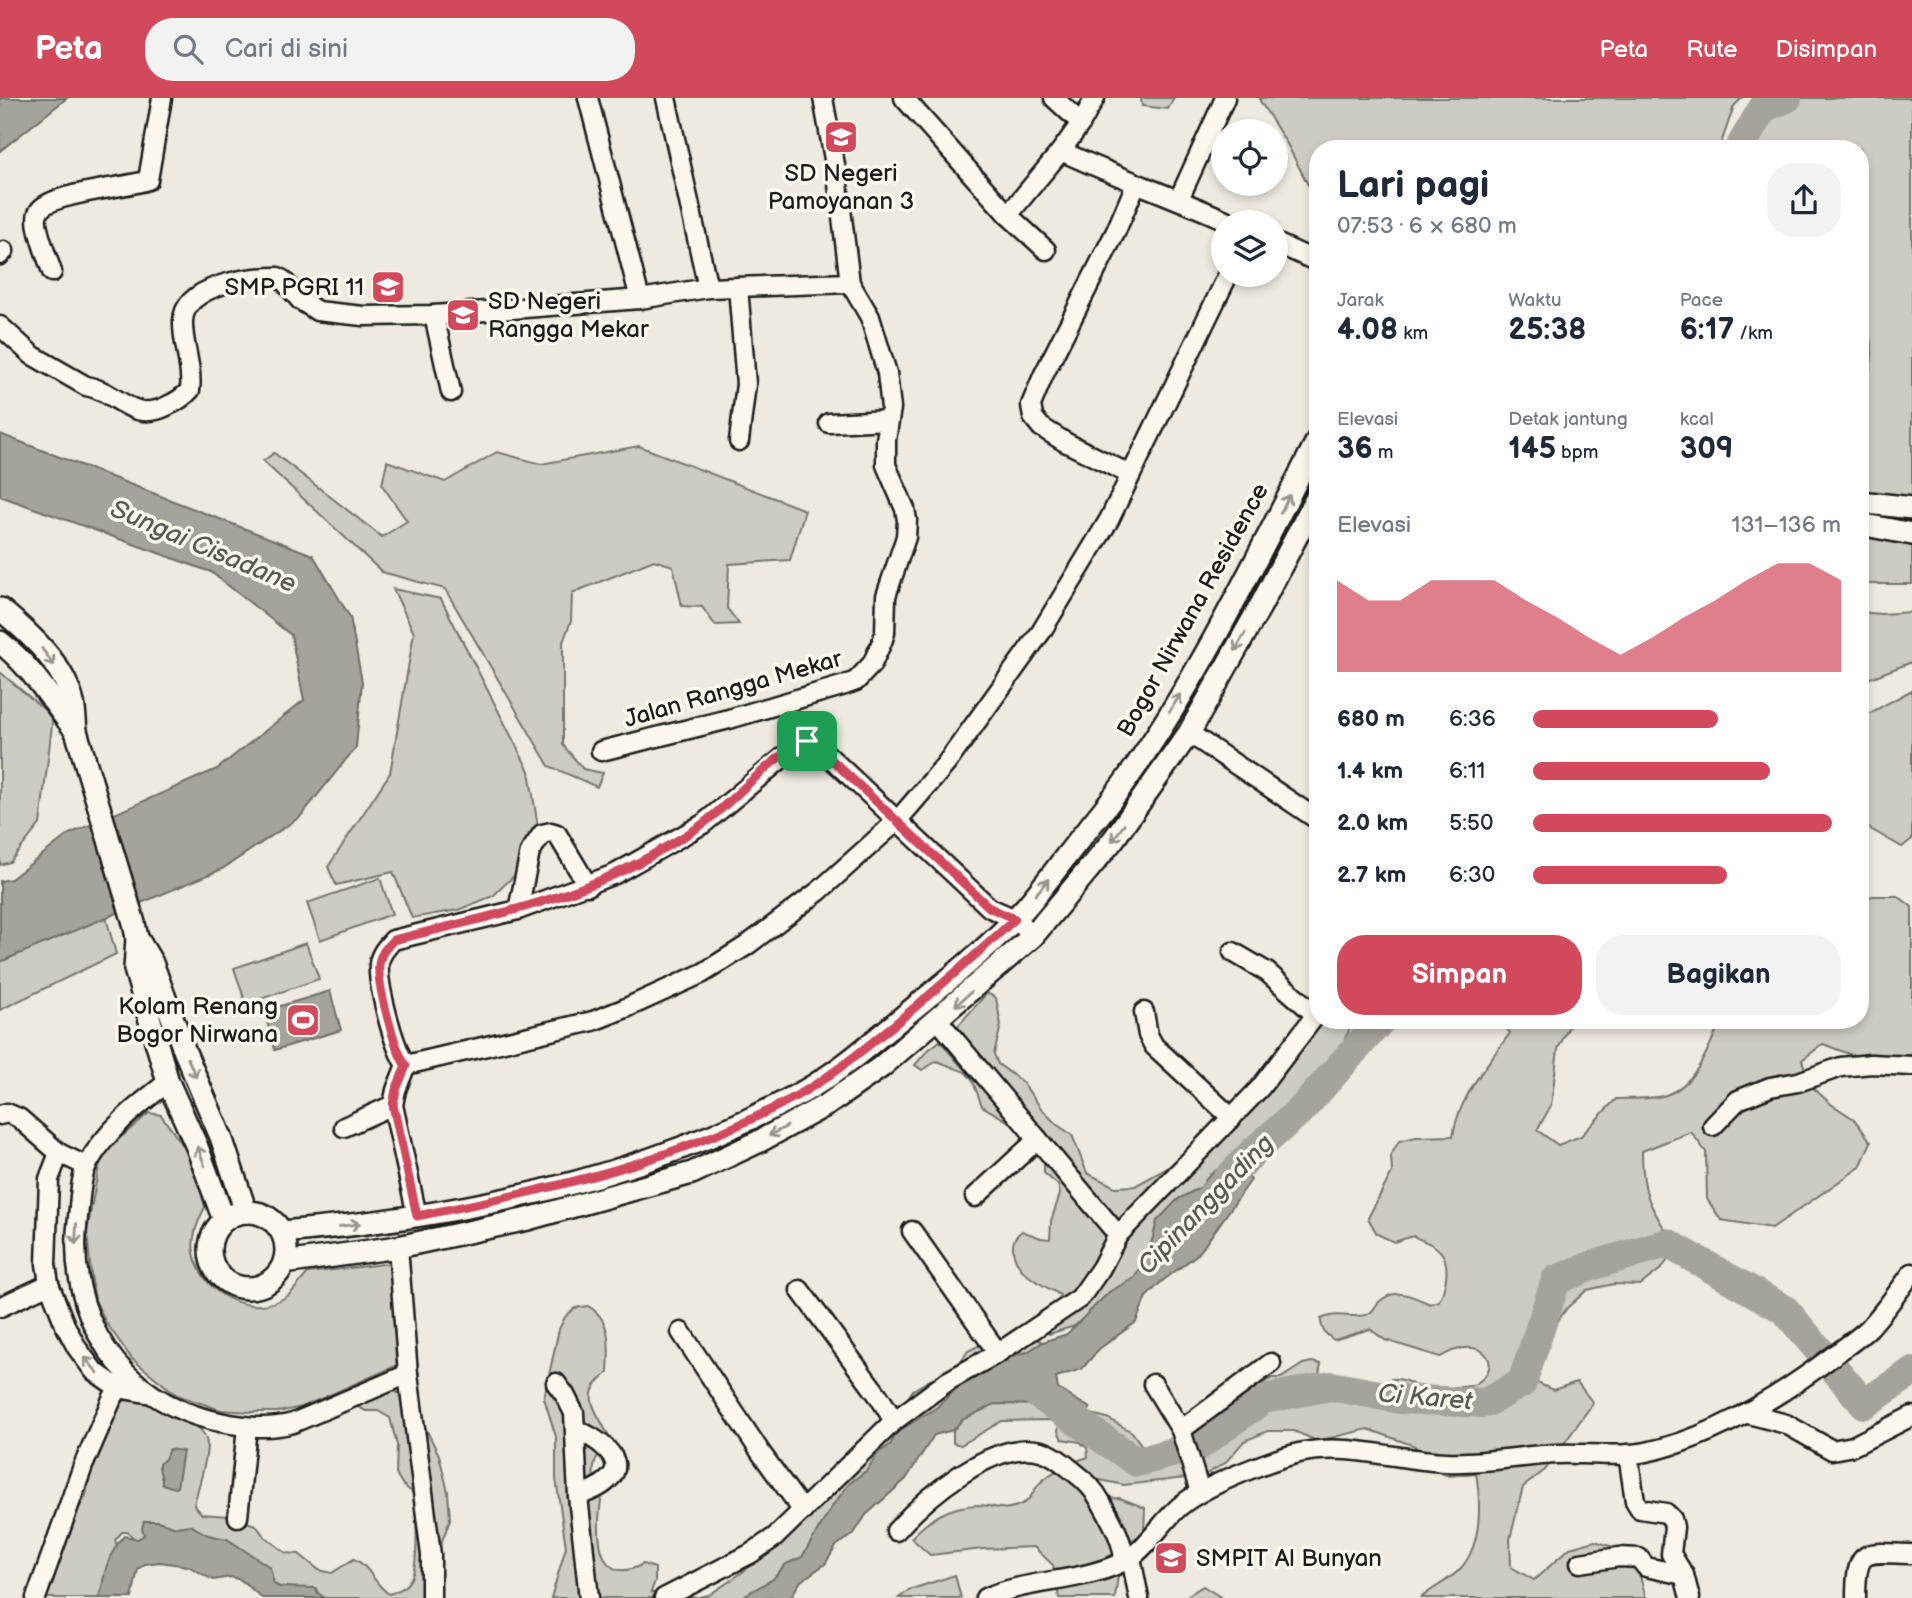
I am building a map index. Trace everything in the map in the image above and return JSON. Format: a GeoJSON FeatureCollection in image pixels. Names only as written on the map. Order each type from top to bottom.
{"type":"FeatureCollection","features":[{"type":"Feature","properties":{"kind":"street"},"geometry":{"type":"LineString","coordinates":[[52,272],[37,222],[38,213],[43,207],[65,198],[148,180],[162,98]]}},
{"type":"Feature","properties":{"kind":"street"},"geometry":{"type":"LineString","coordinates":[[588,98],[640,299]]}},
{"type":"Feature","properties":{"kind":"street"},"geometry":{"type":"LineString","coordinates":[[666,98],[708,288]]}},
{"type":"Feature","properties":{"kind":"street","name":"Jalan Rangga Mekar"},"geometry":{"type":"LineString","coordinates":[[601,751],[729,719],[856,681],[872,664],[885,633],[886,596],[906,537],[907,520],[886,465],[890,392],[881,350],[870,317],[850,283],[837,176],[823,98]]}},
{"type":"Feature","properties":{"kind":"street"},"geometry":{"type":"LineString","coordinates":[[904,98],[1008,215],[1046,250]]}},
{"type":"Feature","properties":{"kind":"street"},"geometry":{"type":"LineString","coordinates":[[1054,98],[1081,123]]}},
{"type":"Feature","properties":{"kind":"street"},"geometry":{"type":"LineString","coordinates":[[1008,215],[1061,151],[1095,98]]}},
{"type":"Feature","properties":{"kind":"street"},"geometry":{"type":"LineString","coordinates":[[1179,199],[1225,98]]}},
{"type":"Feature","properties":{"kind":"street"},"geometry":{"type":"LineString","coordinates":[[1061,151],[1211,213]]}},
{"type":"Feature","properties":{"kind":"street"},"geometry":{"type":"LineString","coordinates":[[1129,474],[1041,427],[1033,416],[1031,405],[1116,231],[1136,184]]}},
{"type":"Feature","properties":{"kind":"street"},"geometry":{"type":"LineString","coordinates":[[1288,248],[1309,258]]}},
{"type":"Feature","properties":{"kind":"street"},"geometry":{"type":"LineString","coordinates":[[0,326],[32,355],[86,386],[96,387],[134,410],[152,412],[172,404],[190,390],[183,318],[188,305],[206,291],[242,279],[281,279],[300,300],[327,314],[433,315],[640,299],[708,288],[850,283]]}},
{"type":"Feature","properties":{"kind":"street"},"geometry":{"type":"LineString","coordinates":[[737,287],[746,384],[740,441]]}},
{"type":"Feature","properties":{"kind":"street"},"geometry":{"type":"LineString","coordinates":[[406,1066],[593,1021],[703,973],[746,946],[819,891],[897,821],[971,731],[1041,632],[1109,520],[1129,474],[1193,351],[1222,287]]}},
{"type":"Feature","properties":{"kind":"street"},"geometry":{"type":"LineString","coordinates":[[433,315],[451,392]]}},
{"type":"Feature","properties":{"kind":"street"},"geometry":{"type":"LineString","coordinates":[[829,423],[889,420]]}},
{"type":"Feature","properties":{"kind":"street","name":"Bogor Nirwana Residence"},"geometry":{"type":"LineString","coordinates":[[282,1232],[417,1216],[564,1184],[683,1147],[805,1091],[844,1065],[955,974],[1015,919],[1126,780],[1197,669],[1309,456]]}},
{"type":"Feature","properties":{"kind":"street"},"geometry":{"type":"LineString","coordinates":[[1869,503],[1912,508]]}},
{"type":"Feature","properties":{"kind":"street"},"geometry":{"type":"LineString","coordinates":[[284,1263],[398,1247],[528,1219],[692,1173],[758,1142],[828,1104],[881,1067],[1033,936],[1113,840],[1189,733],[1309,512]]}},
{"type":"Feature","properties":{"kind":"street"},"geometry":{"type":"LineString","coordinates":[[1869,526],[1912,534]]}},
{"type":"Feature","properties":{"kind":"street"},"geometry":{"type":"LineString","coordinates":[[1239,592],[1261,605]]}},
{"type":"Feature","properties":{"kind":"street"},"geometry":{"type":"LineString","coordinates":[[0,609],[23,628],[55,665],[73,703],[76,731],[136,930],[152,963],[185,1052],[221,1137],[246,1212]]}},
{"type":"Feature","properties":{"kind":"street"},"geometry":{"type":"LineString","coordinates":[[0,642],[38,679],[76,731]]}},
{"type":"Feature","properties":{"kind":"street"},"geometry":{"type":"LineString","coordinates":[[1189,733],[1309,814]]}},
{"type":"Feature","properties":{"kind":"street"},"geometry":{"type":"LineString","coordinates":[[406,1066],[398,1054],[381,985],[379,965],[383,951],[393,940],[518,910],[588,886],[649,857],[703,824],[762,773],[799,744],[807,741],[818,747],[990,908],[1015,919],[1033,936]]}},
{"type":"Feature","properties":{"kind":"street"},"geometry":{"type":"LineString","coordinates":[[518,910],[530,852],[542,834],[557,834],[588,886]]}},
{"type":"Feature","properties":{"kind":"street"},"geometry":{"type":"LineString","coordinates":[[136,930],[135,969],[168,1082],[225,1220]]}},
{"type":"Feature","properties":{"kind":"street"},"geometry":{"type":"LineString","coordinates":[[1233,952],[1267,972],[1309,1006]]}},
{"type":"Feature","properties":{"kind":"street"},"geometry":{"type":"LineString","coordinates":[[1144,1012],[1148,1035],[1154,1046],[1232,1118]]}},
{"type":"Feature","properties":{"kind":"street"},"geometry":{"type":"LineString","coordinates":[[938,1020],[1118,1235]]}},
{"type":"Feature","properties":{"kind":"street"},"geometry":{"type":"LineString","coordinates":[[664,1598],[750,1554],[775,1537],[894,1422],[948,1381],[998,1353],[1080,1298],[1101,1268],[1118,1235],[1260,1088],[1309,1024]]}},
{"type":"Feature","properties":{"kind":"street"},"geometry":{"type":"LineString","coordinates":[[1713,1126],[1738,1100],[1770,1087],[1798,1082],[1841,1067],[1871,1063],[1912,1066]]}},
{"type":"Feature","properties":{"kind":"street"},"geometry":{"type":"LineString","coordinates":[[406,1066],[393,1105],[417,1216]]}},
{"type":"Feature","properties":{"kind":"street"},"geometry":{"type":"LineString","coordinates":[[36,1598],[83,1466],[123,1381],[121,1370],[83,1305],[76,1267],[76,1232],[86,1166],[123,1117],[168,1082]]}},
{"type":"Feature","properties":{"kind":"street"},"geometry":{"type":"LineString","coordinates":[[344,1127],[393,1105]]}},
{"type":"Feature","properties":{"kind":"street"},"geometry":{"type":"LineString","coordinates":[[0,1115],[6,1113],[19,1118],[59,1153],[86,1166]]}},
{"type":"Feature","properties":{"kind":"street"},"geometry":{"type":"LineString","coordinates":[[975,1197],[1038,1139]]}},
{"type":"Feature","properties":{"kind":"street"},"geometry":{"type":"LineString","coordinates":[[683,1147],[692,1173]]}},
{"type":"Feature","properties":{"kind":"street"},"geometry":{"type":"LineString","coordinates":[[59,1153],[49,1179],[49,1284],[65,1325],[77,1348],[94,1371],[123,1381],[179,1410],[209,1420],[247,1427],[293,1423],[408,1374]]}},
{"type":"Feature","properties":{"kind":"street"},"geometry":{"type":"LineString","coordinates":[[246,1212],[267,1217],[282,1232],[286,1243],[284,1263],[277,1275],[266,1284],[253,1288],[239,1287],[226,1281],[216,1271],[211,1258],[211,1244],[215,1230],[225,1220],[246,1212]]}},
{"type":"Feature","properties":{"kind":"street"},"geometry":{"type":"LineString","coordinates":[[912,1231],[998,1353]]}},
{"type":"Feature","properties":{"kind":"street"},"geometry":{"type":"LineString","coordinates":[[398,1247],[408,1374],[431,1555],[431,1598]]}},
{"type":"Feature","properties":{"kind":"street"},"geometry":{"type":"LineString","coordinates":[[985,1598],[1024,1586],[1092,1575],[1127,1560],[1168,1517],[1200,1492],[1279,1459],[1320,1449],[1342,1449],[1446,1462],[1556,1454],[1628,1454],[1668,1446],[1729,1422],[1811,1373],[1868,1329],[1912,1273]]}},
{"type":"Feature","properties":{"kind":"street"},"geometry":{"type":"LineString","coordinates":[[0,1307],[49,1284]]}},
{"type":"Feature","properties":{"kind":"street"},"geometry":{"type":"LineString","coordinates":[[800,1290],[880,1398],[894,1422]]}},
{"type":"Feature","properties":{"kind":"street"},"geometry":{"type":"LineString","coordinates":[[681,1332],[803,1511]]}},
{"type":"Feature","properties":{"kind":"street"},"geometry":{"type":"LineString","coordinates":[[1182,1433],[1271,1363]]}},
{"type":"Feature","properties":{"kind":"street"},"geometry":{"type":"LineString","coordinates":[[555,1383],[571,1405],[576,1430],[578,1496],[589,1598]]}},
{"type":"Feature","properties":{"kind":"street"},"geometry":{"type":"LineString","coordinates":[[1153,1384],[1182,1433],[1200,1492]]}},
{"type":"Feature","properties":{"kind":"street"},"geometry":{"type":"LineString","coordinates":[[1745,1413],[1786,1424],[1832,1450],[1853,1446],[1912,1416]]}},
{"type":"Feature","properties":{"kind":"street"},"geometry":{"type":"LineString","coordinates":[[239,1517],[247,1427]]}},
{"type":"Feature","properties":{"kind":"street"},"geometry":{"type":"LineString","coordinates":[[576,1430],[591,1435],[602,1444],[614,1460],[616,1468],[611,1479],[578,1496]]}},
{"type":"Feature","properties":{"kind":"street"},"geometry":{"type":"LineString","coordinates":[[896,1531],[927,1500],[970,1468],[999,1454],[1040,1451],[1056,1458],[1094,1490],[1124,1552],[1139,1598]]}},
{"type":"Feature","properties":{"kind":"street"},"geometry":{"type":"LineString","coordinates":[[1628,1454],[1635,1501],[1640,1509],[1666,1513],[1672,1518],[1674,1527],[1671,1554],[1684,1575],[1690,1598]]}},
{"type":"Feature","properties":{"kind":"street"},"geometry":{"type":"LineString","coordinates":[[1856,1598],[1856,1571],[1862,1559],[1877,1553],[1912,1554]]}},
{"type":"Feature","properties":{"kind":"street"},"geometry":{"type":"LineString","coordinates":[[1580,1563],[1619,1557],[1639,1558],[1646,1567],[1684,1575]]}},
{"type":"Feature","properties":{"kind":"shaded area"},"geometry":{"type":"Polygon","coordinates":[[[1141,98],[1174,98],[1168,109],[1142,106],[1141,98]]]}},
{"type":"Feature","properties":{"kind":"shaded area"},"geometry":{"type":"Polygon","coordinates":[[[1260,98],[1742,98],[1734,106],[1722,140],[1309,140],[1309,187],[1288,146],[1288,119],[1271,119],[1260,98]]]}},
{"type":"Feature","properties":{"kind":"shaded area"},"geometry":{"type":"Polygon","coordinates":[[[1912,98],[1912,584],[1869,584],[1869,140],[1756,140],[1785,99],[1912,98]]]}},
{"type":"Feature","properties":{"kind":"shaded area"},"geometry":{"type":"Polygon","coordinates":[[[639,446],[805,510],[790,560],[729,564],[727,608],[739,624],[715,625],[702,607],[682,606],[673,566],[654,560],[572,593],[571,621],[563,642],[563,745],[583,769],[603,773],[597,787],[549,766],[445,589],[382,572],[263,461],[274,453],[382,537],[407,521],[382,485],[387,461],[445,482],[497,452],[541,464],[639,446]]]}},
{"type":"Feature","properties":{"kind":"shaded area"},"geometry":{"type":"Polygon","coordinates":[[[393,589],[441,599],[529,771],[538,827],[521,869],[493,896],[458,910],[412,918],[393,872],[336,885],[328,867],[390,773],[414,633],[393,589]]]}},
{"type":"Feature","properties":{"kind":"shaded area"},"geometry":{"type":"Polygon","coordinates":[[[1912,612],[1912,662],[1869,679],[1869,613],[1912,612]]]}},
{"type":"Feature","properties":{"kind":"shaded area"},"geometry":{"type":"Polygon","coordinates":[[[0,672],[53,717],[40,824],[10,862],[0,865],[0,672]]]}},
{"type":"Feature","properties":{"kind":"shaded area"},"geometry":{"type":"Polygon","coordinates":[[[1912,690],[1912,839],[1902,847],[1869,828],[1869,713],[1912,690]]]}},
{"type":"Feature","properties":{"kind":"shaded area"},"geometry":{"type":"Polygon","coordinates":[[[380,878],[392,914],[320,940],[307,903],[380,878]]]}},
{"type":"Feature","properties":{"kind":"shaded area"},"geometry":{"type":"Polygon","coordinates":[[[1898,896],[1912,907],[1912,1055],[1870,1062],[1823,1044],[1802,1060],[1811,1086],[1831,1104],[1854,1119],[1871,1142],[1860,1167],[1772,1228],[1721,1220],[1707,1199],[1706,1152],[1691,1132],[1642,1151],[1646,1193],[1677,1248],[1661,1269],[1640,1285],[1614,1284],[1587,1290],[1567,1308],[1535,1353],[1528,1379],[1553,1390],[1577,1382],[1593,1403],[1545,1470],[1523,1487],[1510,1539],[1511,1567],[1534,1580],[1570,1548],[1595,1541],[1620,1549],[1638,1569],[1646,1598],[1421,1598],[1457,1572],[1473,1547],[1479,1510],[1476,1473],[1449,1476],[1425,1467],[1415,1446],[1368,1429],[1317,1441],[1294,1431],[1268,1431],[1244,1441],[1225,1463],[1203,1476],[1124,1485],[1100,1480],[1075,1481],[1095,1499],[1120,1498],[1145,1508],[1144,1534],[1122,1545],[1115,1598],[1059,1598],[1053,1565],[1034,1547],[930,1555],[911,1538],[932,1519],[957,1508],[984,1505],[1004,1508],[1024,1503],[1046,1478],[1063,1467],[1088,1457],[1087,1448],[1080,1442],[1062,1439],[1058,1431],[1059,1423],[1049,1420],[1002,1421],[961,1445],[953,1443],[953,1421],[984,1402],[1020,1396],[1107,1418],[1132,1432],[1142,1446],[1178,1445],[1186,1443],[1244,1407],[1265,1382],[1272,1378],[1281,1378],[1303,1364],[1312,1362],[1321,1364],[1319,1374],[1304,1384],[1301,1393],[1318,1400],[1334,1392],[1362,1400],[1377,1385],[1392,1379],[1408,1382],[1425,1394],[1423,1397],[1477,1383],[1485,1376],[1489,1362],[1482,1351],[1474,1348],[1454,1351],[1440,1357],[1385,1340],[1370,1329],[1334,1340],[1326,1334],[1322,1326],[1321,1319],[1327,1317],[1368,1314],[1390,1295],[1403,1294],[1430,1304],[1439,1301],[1442,1295],[1446,1267],[1438,1249],[1413,1236],[1394,1242],[1377,1234],[1368,1218],[1392,1172],[1391,1155],[1399,1141],[1416,1137],[1453,1136],[1467,1095],[1510,1033],[1507,1029],[1568,1029],[1558,1049],[1551,1106],[1537,1130],[1558,1145],[1581,1136],[1616,1099],[1654,1098],[1677,1090],[1701,1064],[1717,1029],[1869,1029],[1869,897],[1898,896]]]}},
{"type":"Feature","properties":{"kind":"shaded area"},"geometry":{"type":"Polygon","coordinates":[[[105,914],[116,954],[0,1010],[0,959],[105,914]]]}},
{"type":"Feature","properties":{"kind":"shaded area"},"geometry":{"type":"Polygon","coordinates":[[[306,943],[319,979],[246,1004],[234,968],[306,943]]]}},
{"type":"Feature","properties":{"kind":"shaded area"},"geometry":{"type":"Polygon","coordinates":[[[987,993],[996,998],[1001,1025],[994,1054],[998,1064],[1022,1082],[1056,1124],[1072,1135],[1087,1173],[1115,1187],[1135,1186],[1164,1170],[1206,1140],[1310,1029],[1350,1029],[1303,1108],[1282,1129],[1248,1143],[1209,1188],[1166,1249],[1094,1320],[1049,1334],[1049,1316],[1059,1304],[1060,1295],[1025,1273],[1014,1255],[1013,1248],[1022,1231],[1050,1239],[1051,1221],[1060,1194],[1058,1185],[1044,1173],[1044,1154],[1035,1137],[982,1106],[972,1079],[965,1072],[937,1061],[922,1070],[915,1065],[940,1041],[960,1065],[979,1068],[984,1062],[973,1047],[958,1037],[956,1028],[987,993]]]}},
{"type":"Feature","properties":{"kind":"shaded area"},"geometry":{"type":"Polygon","coordinates":[[[149,1113],[161,1115],[191,1157],[205,1207],[194,1235],[194,1253],[199,1268],[217,1291],[243,1304],[272,1303],[289,1295],[308,1273],[392,1263],[401,1358],[398,1365],[302,1407],[278,1412],[251,1412],[221,1410],[177,1395],[132,1359],[105,1321],[95,1300],[87,1232],[99,1165],[112,1145],[149,1113]]]}},
{"type":"Feature","properties":{"kind":"shaded area"},"geometry":{"type":"Polygon","coordinates":[[[588,1306],[602,1319],[609,1345],[608,1373],[592,1391],[595,1410],[608,1439],[596,1459],[594,1470],[594,1481],[603,1490],[599,1518],[601,1549],[606,1561],[614,1568],[626,1570],[643,1564],[655,1568],[655,1581],[651,1592],[658,1595],[671,1592],[695,1598],[551,1598],[566,1547],[556,1479],[556,1437],[544,1398],[559,1329],[565,1317],[575,1308],[588,1306]]]}},
{"type":"Feature","properties":{"kind":"shaded area"},"geometry":{"type":"Polygon","coordinates":[[[1020,1337],[1032,1337],[1043,1342],[1027,1361],[939,1416],[803,1568],[757,1598],[695,1598],[709,1595],[743,1572],[898,1413],[913,1390],[959,1363],[968,1351],[980,1345],[1020,1337]]]}},
{"type":"Feature","properties":{"kind":"shaded area"},"geometry":{"type":"Polygon","coordinates":[[[392,1390],[411,1399],[439,1455],[448,1492],[450,1520],[440,1546],[435,1598],[319,1598],[273,1589],[137,1542],[128,1532],[122,1532],[115,1540],[117,1546],[106,1598],[46,1598],[63,1553],[65,1533],[86,1496],[92,1461],[112,1411],[124,1401],[136,1397],[179,1414],[199,1428],[205,1436],[206,1459],[194,1505],[202,1514],[228,1516],[256,1525],[264,1536],[286,1553],[299,1554],[319,1570],[332,1573],[354,1559],[365,1567],[389,1594],[402,1589],[414,1571],[416,1511],[413,1493],[403,1485],[396,1474],[397,1445],[390,1418],[378,1411],[366,1411],[354,1405],[392,1390]]]}},
{"type":"Feature","properties":{"kind":"shaded area"},"geometry":{"type":"Polygon","coordinates":[[[955,1575],[961,1598],[899,1598],[909,1590],[955,1575]]]}},
{"type":"Feature","properties":{"kind":"shaded area"},"geometry":{"type":"Polygon","coordinates":[[[1203,1586],[1222,1598],[1184,1598],[1203,1586]]]}},
{"type":"Feature","properties":{"kind":"water"},"geometry":{"type":"Polygon","coordinates":[[[0,98],[67,98],[0,151],[0,98]]]}},
{"type":"Feature","properties":{"kind":"water"},"geometry":{"type":"Polygon","coordinates":[[[1869,333],[1872,353],[1869,372],[1869,333]]]}},
{"type":"Feature","properties":{"kind":"water","name":"Sungai Cisadane"},"geometry":{"type":"Polygon","coordinates":[[[0,434],[313,555],[350,617],[362,682],[356,747],[300,817],[222,869],[0,962],[0,881],[11,879],[69,834],[217,769],[304,700],[291,635],[211,572],[0,496],[0,434]]]}},
{"type":"Feature","properties":{"kind":"water","name":"Kolam Renang Bogor Nirwana"},"geometry":{"type":"Polygon","coordinates":[[[330,991],[341,1030],[275,1050],[264,1011],[330,991]]]}},
{"type":"Feature","properties":{"kind":"water"},"geometry":{"type":"Polygon","coordinates":[[[1230,1161],[1251,1180],[1199,1253],[1161,1282],[1146,1297],[1136,1322],[1099,1349],[1082,1369],[1056,1377],[1058,1389],[1090,1408],[1082,1421],[1046,1405],[995,1404],[962,1420],[953,1430],[934,1435],[906,1479],[866,1515],[853,1535],[837,1545],[825,1564],[801,1581],[790,1598],[740,1598],[773,1579],[786,1564],[802,1557],[833,1505],[850,1483],[867,1470],[878,1453],[890,1445],[897,1432],[936,1408],[963,1382],[1007,1357],[1027,1352],[1043,1342],[1067,1334],[1109,1292],[1134,1278],[1148,1256],[1157,1221],[1178,1199],[1201,1187],[1209,1175],[1230,1161]]]}},
{"type":"Feature","properties":{"kind":"water"},"geometry":{"type":"Polygon","coordinates":[[[169,1449],[183,1451],[175,1488],[162,1484],[159,1469],[159,1464],[165,1459],[169,1449]]]}},
{"type":"Feature","properties":{"kind":"water"},"geometry":{"type":"Polygon","coordinates":[[[144,1521],[158,1521],[176,1527],[190,1525],[208,1535],[227,1539],[270,1567],[274,1584],[280,1587],[316,1588],[325,1598],[262,1598],[241,1580],[231,1577],[213,1580],[188,1566],[160,1562],[145,1564],[138,1569],[132,1598],[98,1598],[115,1548],[125,1536],[138,1539],[144,1535],[144,1521]]]}},
{"type":"Feature","properties":{"kind":"waterway","name":"Cipinanggading"},"geometry":{"type":"LineString","coordinates":[[1744,140],[1763,108],[1787,98]]}},
{"type":"Feature","properties":{"kind":"waterway","name":"Cipinanggading"},"geometry":{"type":"LineString","coordinates":[[1211,1197],[1252,1153],[1303,1108],[1373,1029]]}},
{"type":"Feature","properties":{"kind":"waterway","name":"Ci Karet"},"geometry":{"type":"LineString","coordinates":[[1036,1393],[1137,1462],[1198,1446],[1263,1399],[1331,1386],[1400,1399],[1485,1403],[1522,1383],[1556,1280],[1594,1265],[1667,1243],[1785,1310],[1864,1404],[1912,1372]]}},
{"type":"Feature","properties":{"kind":"place","name":"SD Negeri Pamoyanan 3"},"geometry":{"type":"Point","coordinates":[841,137]}},
{"type":"Feature","properties":{"kind":"place","name":"SMP PGRI 11"},"geometry":{"type":"Point","coordinates":[388,287]}},
{"type":"Feature","properties":{"kind":"place","name":"SD Negeri Rangga Mekar"},"geometry":{"type":"Point","coordinates":[463,315]}},
{"type":"Feature","properties":{"kind":"place","name":"Kolam Renang Bogor Nirwana"},"geometry":{"type":"Point","coordinates":[303,1020]}},
{"type":"Feature","properties":{"kind":"place","name":"SMPIT Al Bunyan"},"geometry":{"type":"Point","coordinates":[1171,1558]}},
{"type":"Feature","properties":{"kind":"route"},"geometry":{"type":"LineString","coordinates":[[807,741],[818,747],[990,908],[1015,919],[965,965],[853,1058],[805,1091],[738,1124],[627,1166],[504,1199],[417,1216],[397,1112],[393,1105],[406,1066],[398,1054],[381,985],[379,965],[383,951],[393,940],[518,910],[615,874],[703,824],[762,773],[799,744],[807,741]]}}]}
